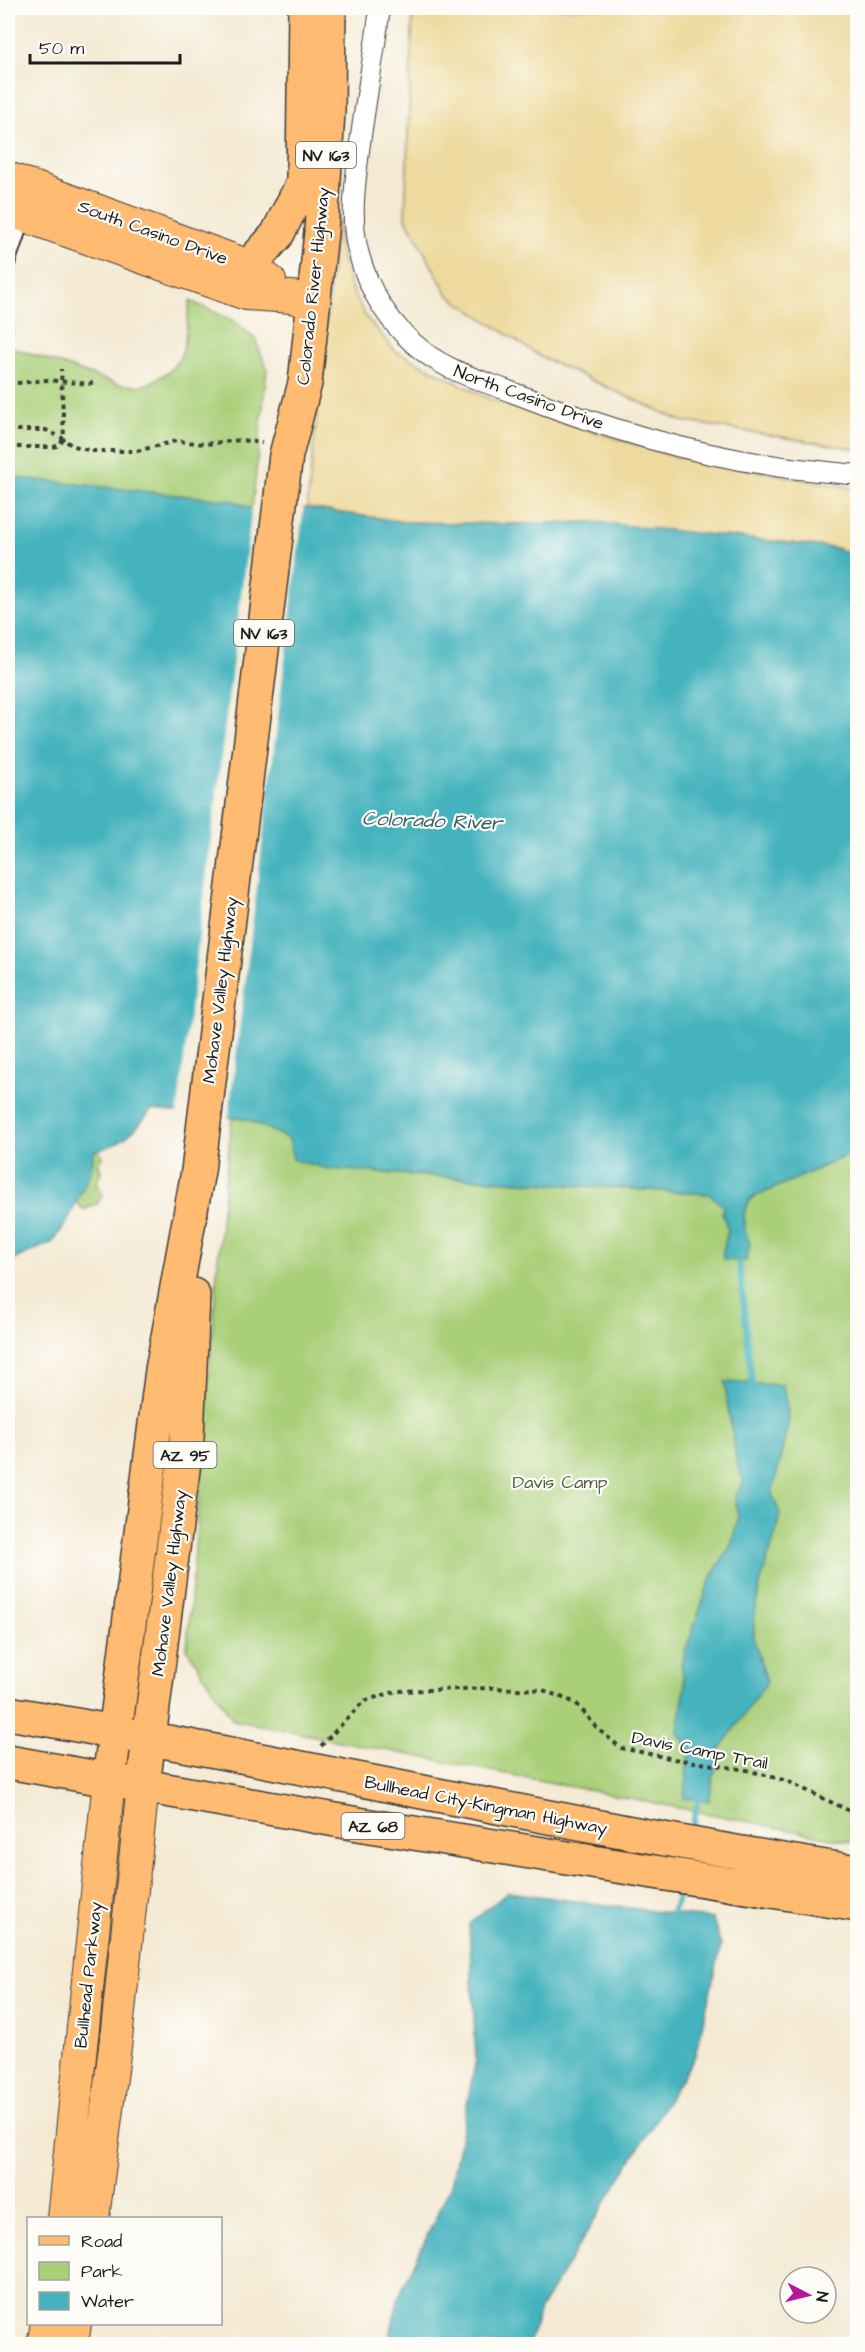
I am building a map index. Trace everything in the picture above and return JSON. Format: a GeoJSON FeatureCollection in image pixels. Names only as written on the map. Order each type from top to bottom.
{"type":"FeatureCollection","features":[{"type":"Feature","properties":{"kind":"highway","name":"Colorado River Highway"},"geometry":{"type":"LineString","coordinates":[[242,810],[274,449],[304,383],[303,183],[306,8]]}},
{"type":"Feature","properties":{"kind":"highway","name":"Colorado River Highway"},"geometry":{"type":"LineString","coordinates":[[303,300],[325,175],[329,8]]}},
{"type":"Feature","properties":{"kind":"highway"},"geometry":{"type":"LineString","coordinates":[[249,267],[277,235],[303,183]]}},
{"type":"Feature","properties":{"kind":"highway","name":"Mohave Valley Highway"},"geometry":{"type":"LineString","coordinates":[[116,1731],[162,1370],[198,1171],[242,810]]}},
{"type":"Feature","properties":{"kind":"highway","name":"Mohave Valley Highway"},"geometry":{"type":"LineString","coordinates":[[143,1786],[187,1438],[198,1171]]}},
{"type":"Feature","properties":{"kind":"highway"},"geometry":{"type":"LineString","coordinates":[[8,1713],[116,1731]]}},
{"type":"Feature","properties":{"kind":"highway","name":"Bullhead City–Kingman Highway"},"geometry":{"type":"LineString","coordinates":[[116,1731],[610,1830],[858,1905]]}},
{"type":"Feature","properties":{"kind":"highway","name":"Bullhead Parkway"},"geometry":{"type":"LineString","coordinates":[[109,1780],[116,1731]]}},
{"type":"Feature","properties":{"kind":"highway"},"geometry":{"type":"LineString","coordinates":[[8,1762],[143,1786]]}},
{"type":"Feature","properties":{"kind":"highway","name":"Bullhead City–Kingman Highway"},"geometry":{"type":"LineString","coordinates":[[143,1786],[604,1864],[858,1872]]}},
{"type":"Feature","properties":{"kind":"main road","name":"South Casino Drive"},"geometry":{"type":"LineString","coordinates":[[8,178],[249,267],[303,300]]}},
{"type":"Feature","properties":{"kind":"main road","name":"South Casino Drive"},"geometry":{"type":"LineString","coordinates":[[16,214],[246,294],[303,300]]}},
{"type":"Feature","properties":{"kind":"main road","name":"Bullhead Parkway"},"geometry":{"type":"LineString","coordinates":[[63,2217],[109,1780]]}},
{"type":"Feature","properties":{"kind":"main road","name":"Bullhead Parkway"},"geometry":{"type":"LineString","coordinates":[[93,2217],[116,2039],[143,1786]]}},
{"type":"Feature","properties":{"kind":"main road"},"geometry":{"type":"LineString","coordinates":[[43,2344],[47,2325]]}},
{"type":"Feature","properties":{"kind":"main road"},"geometry":{"type":"LineString","coordinates":[[72,2344],[75,2325]]}},
{"type":"Feature","properties":{"kind":"street","name":"North Casino Drive"},"geometry":{"type":"LineString","coordinates":[[381,8],[355,186],[354,228],[358,249],[371,288],[393,323],[408,338],[423,351],[459,372],[576,418],[675,446],[775,466],[858,475]]}},
{"type":"Feature","properties":{"kind":"lane"},"geometry":{"type":"LineString","coordinates":[[8,267],[16,214]]}},
{"type":"Feature","properties":{"kind":"path"},"geometry":{"type":"LineString","coordinates":[[8,447],[54,447],[64,439],[62,369]]}},
{"type":"Feature","properties":{"kind":"path"},"geometry":{"type":"LineString","coordinates":[[8,384],[30,381],[89,384],[94,382]]}},
{"type":"Feature","properties":{"kind":"path"},"geometry":{"type":"LineString","coordinates":[[8,430],[46,430],[71,445],[91,452],[137,451],[176,441],[205,444],[241,440],[274,449]]}},
{"type":"Feature","properties":{"kind":"path","name":"Davis Camp Trail"},"geometry":{"type":"LineString","coordinates":[[320,1746],[364,1701],[397,1691],[491,1688],[543,1690],[576,1703],[598,1729],[621,1748],[747,1770],[787,1781],[858,1815]]}},
{"type":"Feature","properties":{"kind":"green space"},"geometry":{"type":"Polygon","coordinates":[[[190,301],[234,321],[255,339],[267,368],[252,509],[235,501],[8,477],[8,346],[118,384],[136,386],[148,384],[169,372],[180,358],[184,346],[190,301]]]}},
{"type":"Feature","properties":{"kind":"green space"},"geometry":{"type":"Polygon","coordinates":[[[8,326],[14,328],[8,346],[8,326]]]}},
{"type":"Feature","properties":{"kind":"green space","name":"Davis Camp"},"geometry":{"type":"Polygon","coordinates":[[[232,1118],[247,1119],[289,1139],[378,1173],[709,1194],[745,1223],[744,1214],[750,1199],[857,1151],[857,1843],[233,1720],[187,1649],[222,1210],[232,1118]]]}},
{"type":"Feature","properties":{"kind":"green space"},"geometry":{"type":"Polygon","coordinates":[[[98,1150],[103,1157],[98,1162],[101,1172],[96,1184],[103,1194],[98,1203],[84,1210],[76,1202],[87,1152],[98,1150]]]}},
{"type":"Feature","properties":{"kind":"sand"},"geometry":{"type":"Polygon","coordinates":[[[413,8],[857,8],[857,449],[681,421],[541,357],[448,295],[405,217],[413,8]]]}},
{"type":"Feature","properties":{"kind":"sand"},"geometry":{"type":"Polygon","coordinates":[[[338,211],[340,251],[351,288],[366,317],[395,351],[489,399],[673,456],[857,489],[857,557],[836,548],[592,522],[516,524],[406,522],[307,508],[338,211]]]}},
{"type":"Feature","properties":{"kind":"water","name":"Colorado River"},"geometry":{"type":"Polygon","coordinates":[[[8,477],[235,501],[252,509],[280,506],[307,508],[406,522],[516,524],[592,522],[836,548],[857,557],[857,1151],[750,1199],[744,1214],[745,1231],[750,1244],[746,1261],[724,1260],[722,1256],[728,1230],[722,1212],[723,1206],[709,1194],[329,1169],[293,1160],[289,1139],[247,1119],[151,1110],[127,1136],[112,1145],[94,1151],[91,1171],[67,1222],[53,1242],[8,1262],[8,477]]]}},
{"type":"Feature","properties":{"kind":"water"},"geometry":{"type":"Polygon","coordinates":[[[725,1382],[783,1385],[789,1420],[772,1494],[780,1513],[761,1580],[754,1617],[754,1640],[767,1682],[719,1750],[709,1801],[684,1798],[689,1749],[678,1733],[685,1686],[681,1664],[711,1577],[731,1545],[738,1518],[735,1497],[744,1481],[736,1459],[725,1382]]]}},
{"type":"Feature","properties":{"kind":"water"},"geometry":{"type":"Polygon","coordinates":[[[508,1892],[713,1919],[721,1946],[695,2056],[540,2309],[529,2344],[388,2344],[399,2296],[451,2185],[476,2059],[469,1924],[508,1892]]]}},
{"type":"Feature","properties":{"kind":"pier"},"geometry":{"type":"Polygon","coordinates":[[[280,503],[304,505],[228,1121],[177,1116],[252,506],[280,503]]]}},
{"type":"Feature","properties":{"kind":"waterway"},"geometry":{"type":"LineString","coordinates":[[738,1254],[753,1390]]}},
{"type":"Feature","properties":{"kind":"waterway"},"geometry":{"type":"LineString","coordinates":[[691,1835],[699,1792]]}},
{"type":"Feature","properties":{"kind":"waterway"},"geometry":{"type":"LineString","coordinates":[[669,1919],[677,1901],[680,1886]]}}]}
